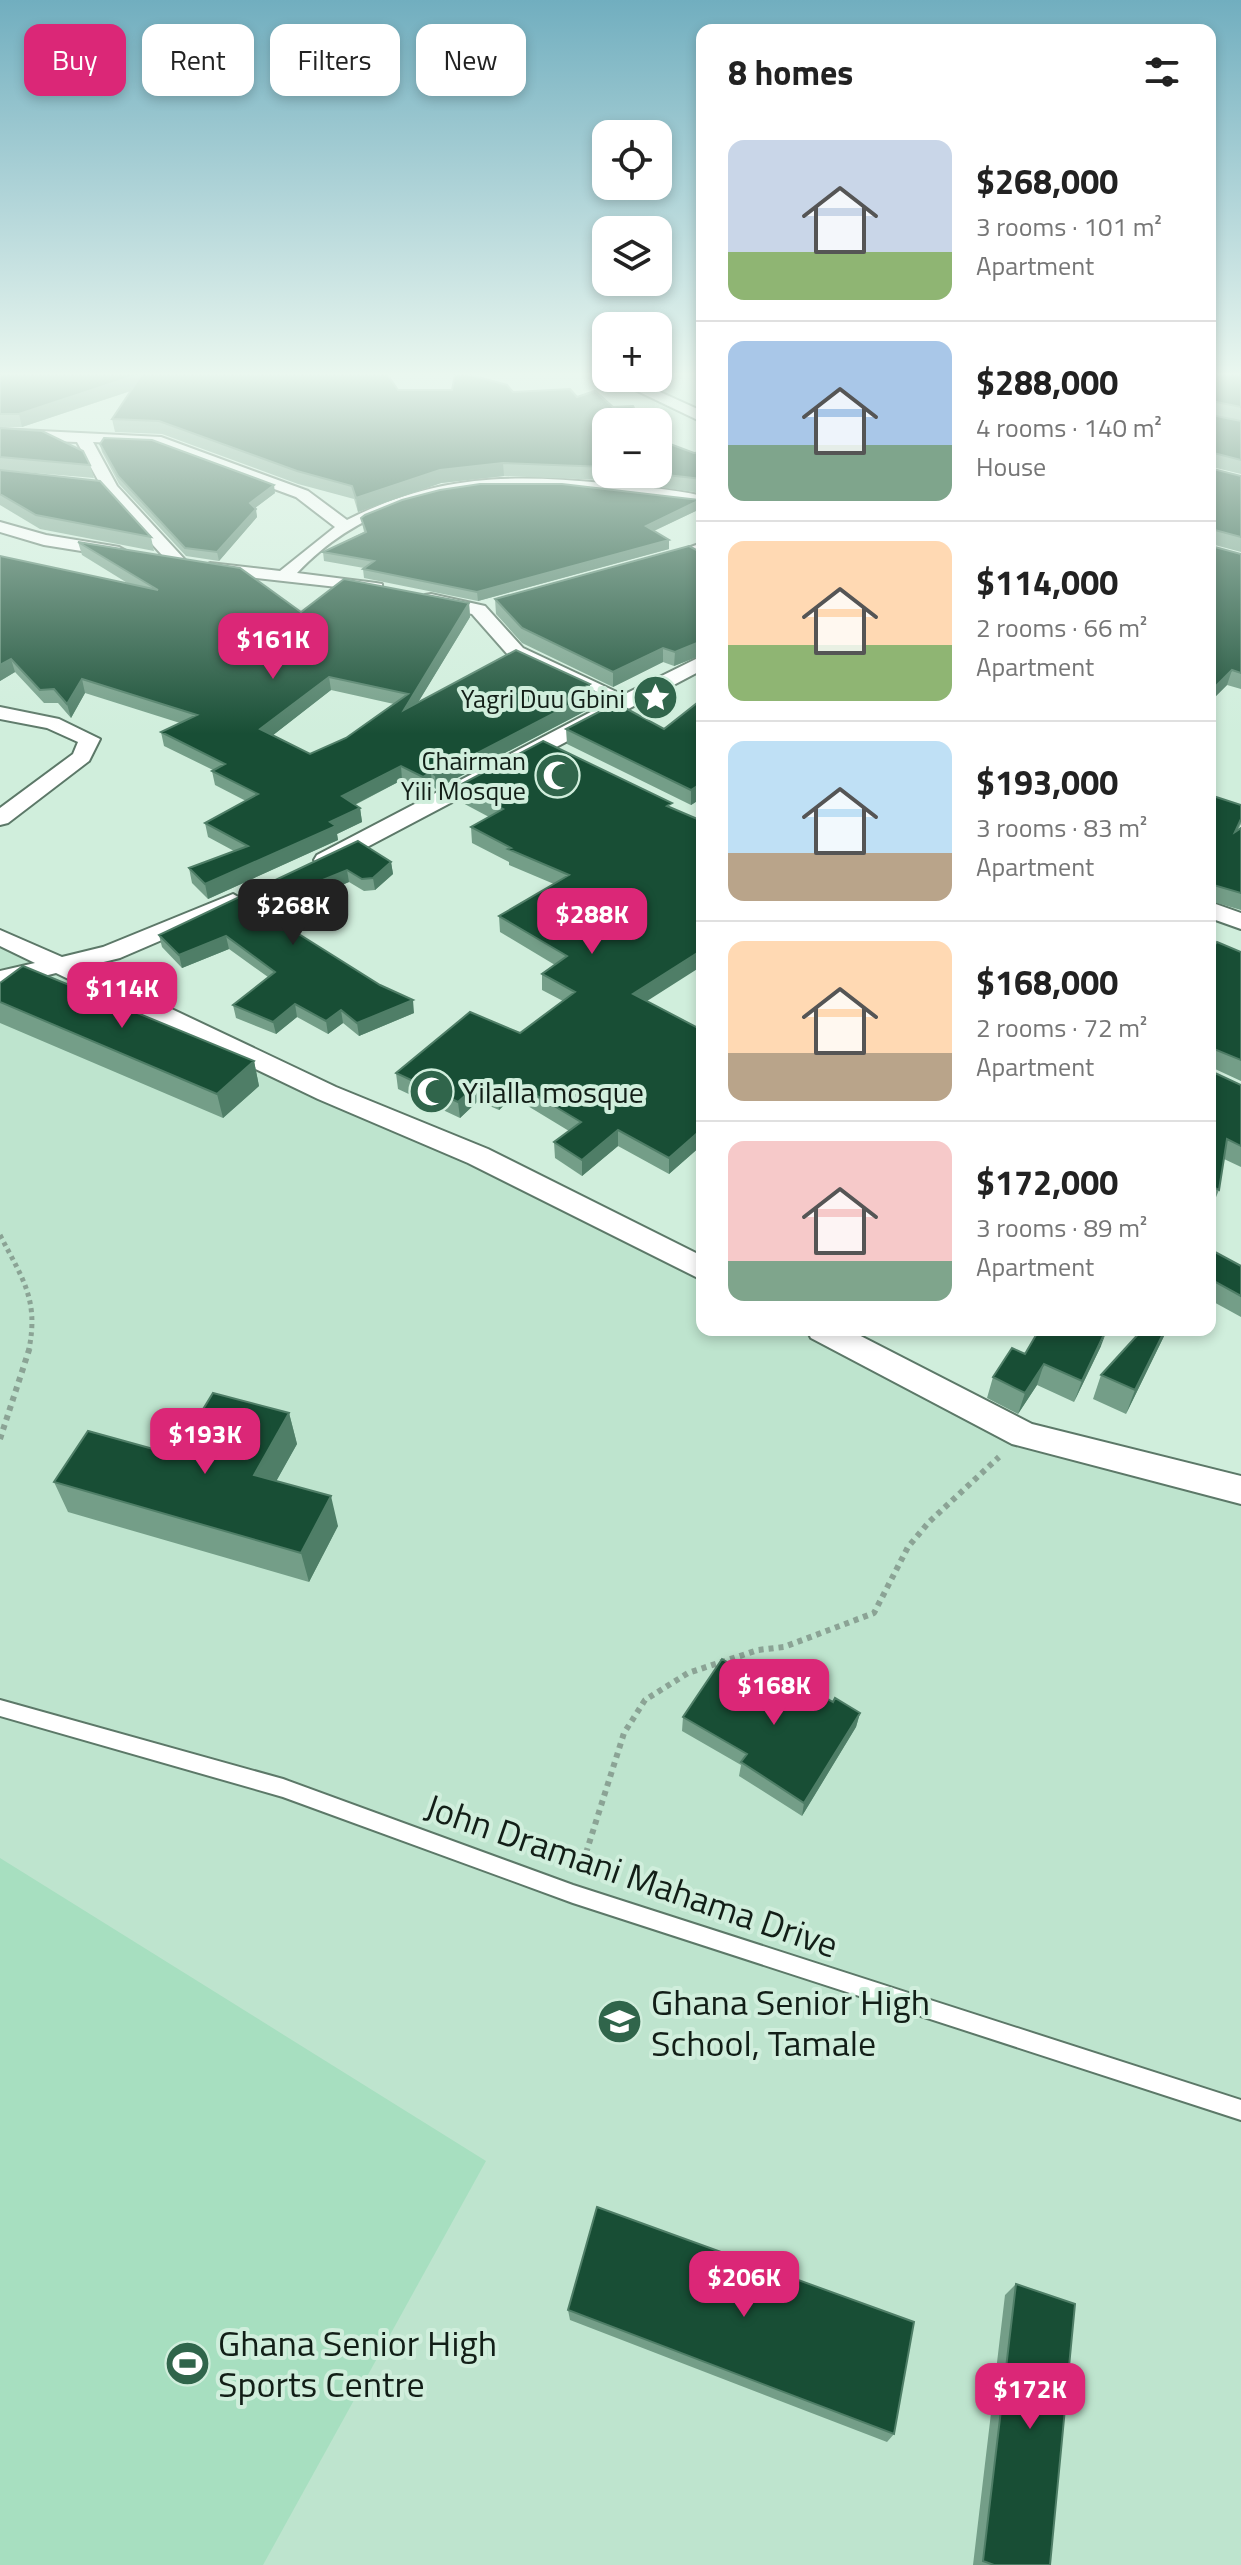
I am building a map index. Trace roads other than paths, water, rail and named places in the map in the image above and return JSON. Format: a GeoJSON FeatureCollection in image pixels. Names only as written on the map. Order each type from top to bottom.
{"type":"FeatureCollection","features":[{"type":"Feature","properties":{"kind":"street"},"geometry":{"type":"LineString","coordinates":[[115,494],[178,562]]}},
{"type":"Feature","properties":{"kind":"street"},"geometry":{"type":"LineString","coordinates":[[301,494],[347,528]]}},
{"type":"Feature","properties":{"kind":"street"},"geometry":{"type":"LineString","coordinates":[[283,578],[299,558],[347,528],[417,498],[437,494]]}},
{"type":"Feature","properties":{"kind":"street"},"geometry":{"type":"LineString","coordinates":[[640,494],[696,500]]}},
{"type":"Feature","properties":{"kind":"street"},"geometry":{"type":"LineString","coordinates":[[0,527],[44,540],[283,578],[401,593],[478,610],[500,605]]}},
{"type":"Feature","properties":{"kind":"street"},"geometry":{"type":"LineString","coordinates":[[634,569],[696,550]]}},
{"type":"Feature","properties":{"kind":"street"},"geometry":{"type":"LineString","coordinates":[[478,610],[516,652],[623,703]]}},
{"type":"Feature","properties":{"kind":"street"},"geometry":{"type":"LineString","coordinates":[[310,867],[623,703],[695,673]]}},
{"type":"Feature","properties":{"kind":"street"},"geometry":{"type":"LineString","coordinates":[[0,713],[52,723],[90,739],[82,757],[0,818]]}},
{"type":"Feature","properties":{"kind":"street"},"geometry":{"type":"LineString","coordinates":[[545,745],[573,759]]}},
{"type":"Feature","properties":{"kind":"street"},"geometry":{"type":"LineString","coordinates":[[0,979],[111,953],[255,891]]}},
{"type":"Feature","properties":{"kind":"street"},"geometry":{"type":"LineString","coordinates":[[1216,912],[1241,922]]}},
{"type":"Feature","properties":{"kind":"street"},"geometry":{"type":"LineString","coordinates":[[0,937],[53,965],[327,1093],[478,1156],[696,1266]]}},
{"type":"Feature","properties":{"kind":"street"},"geometry":{"type":"LineString","coordinates":[[834,1336],[1024,1435],[1241,1490]]}},
{"type":"Feature","properties":{"kind":"lane","name":"John Dramani Mahama Drive"},"geometry":{"type":"LineString","coordinates":[[0,1708],[283,1788],[573,1894],[1241,2110]]}},
{"type":"Feature","properties":{"kind":"place","name":"Yagri Duu Gbini"},"geometry":{"type":"Point","coordinates":[656,698]}},
{"type":"Feature","properties":{"kind":"place","name":"Chairman Yili Mosque"},"geometry":{"type":"Point","coordinates":[557,775]}},
{"type":"Feature","properties":{"kind":"place","name":"Yilalla mosque"},"geometry":{"type":"Point","coordinates":[431,1092]}},
{"type":"Feature","properties":{"kind":"place","name":"Ghana Senior High School, Tamale"},"geometry":{"type":"Point","coordinates":[620,2022]}},
{"type":"Feature","properties":{"kind":"place","name":"Ghana Senior High Sports Centre"},"geometry":{"type":"Point","coordinates":[187,2363]}}]}
